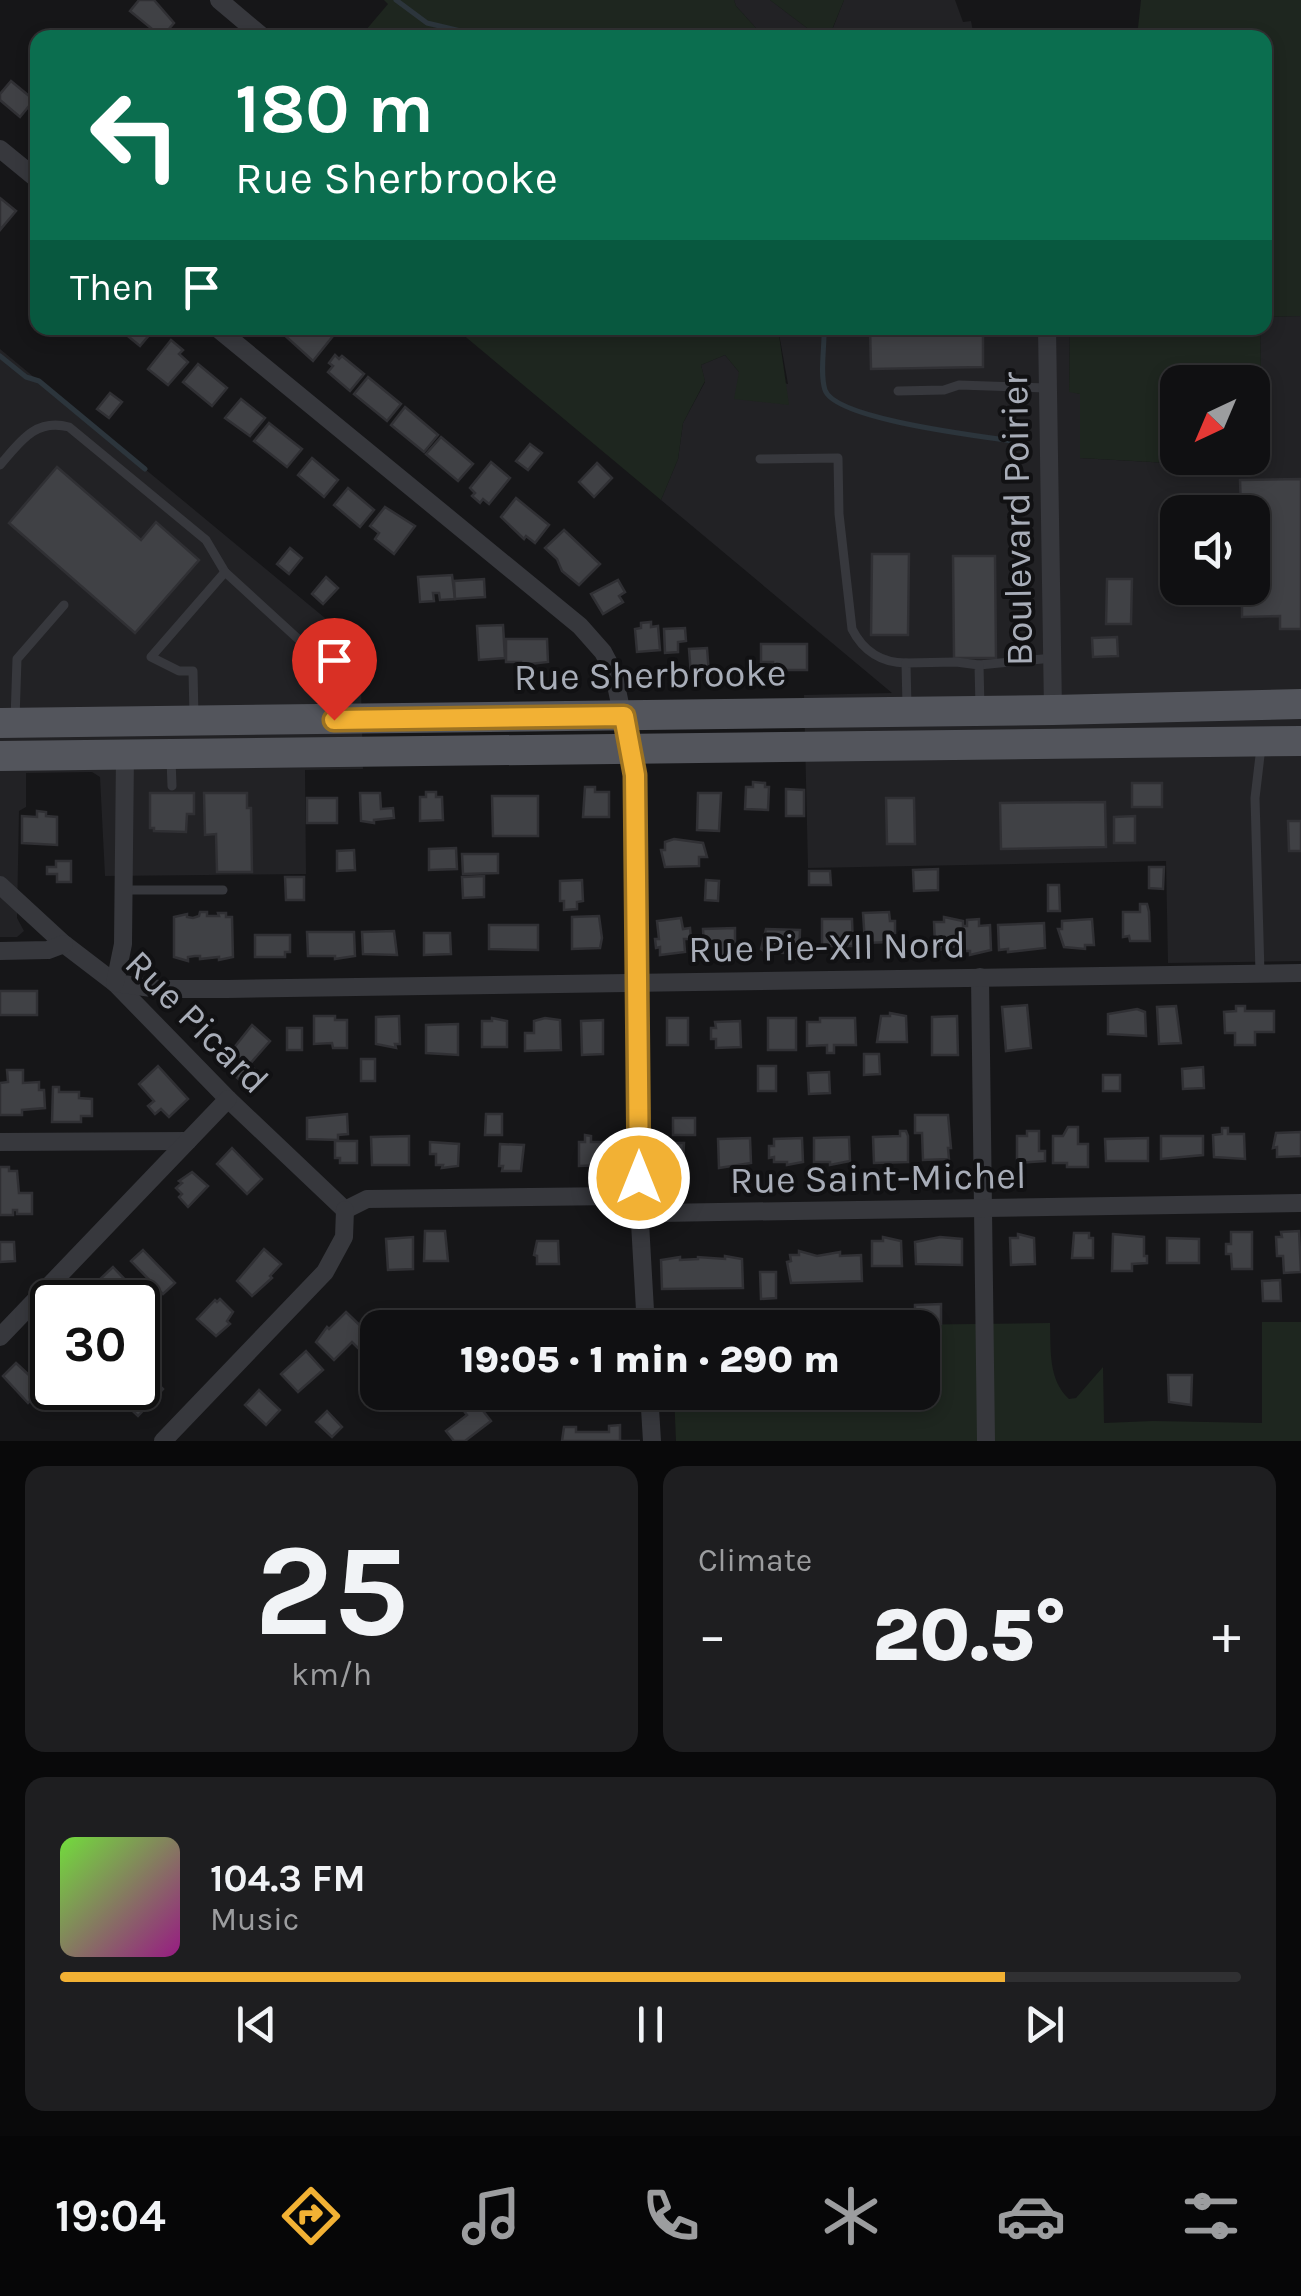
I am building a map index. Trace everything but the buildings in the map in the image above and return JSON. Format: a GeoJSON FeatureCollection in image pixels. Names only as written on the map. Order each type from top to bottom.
{"type":"FeatureCollection","features":[{"type":"Feature","properties":{"kind":"main road","name":"Rue Sherbrooke"},"geometry":{"type":"LineString","coordinates":[[7,723],[1301,704]]}},
{"type":"Feature","properties":{"kind":"main road","name":"Rue Sherbrooke"},"geometry":{"type":"LineString","coordinates":[[0,756],[1301,741]]}},
{"type":"Feature","properties":{"kind":"street"},"geometry":{"type":"LineString","coordinates":[[219,0],[255,30]]}},
{"type":"Feature","properties":{"kind":"street"},"geometry":{"type":"LineString","coordinates":[[0,149],[30,173]]}},
{"type":"Feature","properties":{"kind":"street"},"geometry":{"type":"LineString","coordinates":[[226,335],[580,626],[611,666],[635,775],[639,1205],[645,1310]]}},
{"type":"Feature","properties":{"kind":"street","name":"Boulevard Poirier"},"geometry":{"type":"LineString","coordinates":[[1047,335],[1053,710]]}},
{"type":"Feature","properties":{"kind":"street"},"geometry":{"type":"LineString","coordinates":[[115,983],[123,944],[125,754]]}},
{"type":"Feature","properties":{"kind":"street","name":"Rue Picard"},"geometry":{"type":"LineString","coordinates":[[0,885],[64,944],[115,983],[228,1099],[345,1210]]}},
{"type":"Feature","properties":{"kind":"street"},"geometry":{"type":"LineString","coordinates":[[0,951],[48,950],[64,944]]}},
{"type":"Feature","properties":{"kind":"street","name":"Rue Pie-XII Nord"},"geometry":{"type":"LineString","coordinates":[[115,983],[159,989],[1301,973]]}},
{"type":"Feature","properties":{"kind":"street"},"geometry":{"type":"LineString","coordinates":[[980,977],[986,1441]]}},
{"type":"Feature","properties":{"kind":"street"},"geometry":{"type":"LineString","coordinates":[[2,1332],[228,1099]]}},
{"type":"Feature","properties":{"kind":"street"},"geometry":{"type":"LineString","coordinates":[[0,1142],[188,1141]]}},
{"type":"Feature","properties":{"kind":"street","name":"Rue Saint-Michel"},"geometry":{"type":"LineString","coordinates":[[345,1210],[367,1199],[619,1196],[659,1214],[1301,1203]]}},
{"type":"Feature","properties":{"kind":"street"},"geometry":{"type":"LineString","coordinates":[[163,1441],[325,1272],[344,1237],[345,1210]]}},
{"type":"Feature","properties":{"kind":"street"},"geometry":{"type":"LineString","coordinates":[[650,1410],[652,1441]]}},
{"type":"Feature","properties":{"kind":"lane"},"geometry":{"type":"LineString","coordinates":[[898,391],[944,390],[960,385],[1048,388]]}},
{"type":"Feature","properties":{"kind":"lane"},"geometry":{"type":"LineString","coordinates":[[0,465],[32,430],[50,424],[69,427],[206,540],[226,572],[305,644],[333,684],[334,720]]}},
{"type":"Feature","properties":{"kind":"lane"},"geometry":{"type":"LineString","coordinates":[[760,459],[838,458],[839,514],[852,629],[861,644],[879,658],[906,664],[978,665],[1053,658]]}},
{"type":"Feature","properties":{"kind":"lane"},"geometry":{"type":"LineString","coordinates":[[194,721],[193,671],[179,671],[151,657],[226,572]]}},
{"type":"Feature","properties":{"kind":"lane"},"geometry":{"type":"LineString","coordinates":[[7,723],[17,660],[64,605]]}},
{"type":"Feature","properties":{"kind":"lane"},"geometry":{"type":"LineString","coordinates":[[906,664],[907,712]]}},
{"type":"Feature","properties":{"kind":"lane"},"geometry":{"type":"LineString","coordinates":[[978,665],[980,711]]}},
{"type":"Feature","properties":{"kind":"lane"},"geometry":{"type":"LineString","coordinates":[[1260,973],[1255,798],[1262,741]]}},
{"type":"Feature","properties":{"kind":"lane"},"geometry":{"type":"LineString","coordinates":[[171,754],[172,786]]}},
{"type":"Feature","properties":{"kind":"lane"},"geometry":{"type":"LineString","coordinates":[[123,890],[224,890]]}},
{"type":"Feature","properties":{"kind":"shaded area"},"geometry":{"type":"Polygon","coordinates":[[[384,0],[734,0],[758,30],[366,30],[388,4],[384,0]]]}},
{"type":"Feature","properties":{"kind":"shaded area"},"geometry":{"type":"Polygon","coordinates":[[[734,0],[770,0],[810,30],[758,30],[734,0]]]}},
{"type":"Feature","properties":{"kind":"shaded area"},"geometry":{"type":"Polygon","coordinates":[[[770,0],[844,0],[832,30],[810,30],[770,0]]]}},
{"type":"Feature","properties":{"kind":"shaded area"},"geometry":{"type":"Polygon","coordinates":[[[844,0],[955,0],[963,22],[971,21],[973,30],[832,30],[844,0]]]}},
{"type":"Feature","properties":{"kind":"shaded area"},"geometry":{"type":"Polygon","coordinates":[[[1141,0],[1301,0],[1301,316],[1272,317],[1272,30],[1138,30],[1141,0]]]}},
{"type":"Feature","properties":{"kind":"shaded area"},"geometry":{"type":"Polygon","coordinates":[[[1301,316],[1301,961],[1168,963],[1166,861],[808,868],[804,695],[892,693],[661,500],[678,459],[683,423],[705,382],[701,365],[725,355],[739,372],[788,384],[779,335],[1070,335],[1069,391],[1080,394],[1080,458],[1160,462],[1160,475],[1270,475],[1270,365],[1261,365],[1260,335],[1272,335],[1272,317],[1301,316]]]}},
{"type":"Feature","properties":{"kind":"shaded area"},"geometry":{"type":"Polygon","coordinates":[[[463,335],[779,335],[789,405],[734,399],[739,372],[725,355],[701,365],[705,381],[683,423],[678,459],[661,500],[463,335]]]}},
{"type":"Feature","properties":{"kind":"shaded area"},"geometry":{"type":"Polygon","coordinates":[[[1070,335],[1260,335],[1261,365],[1160,365],[1160,462],[1080,458],[1080,394],[1069,392],[1070,335]]]}},
{"type":"Feature","properties":{"kind":"shaded area"},"geometry":{"type":"Polygon","coordinates":[[[0,349],[360,647],[363,769],[305,770],[306,874],[105,876],[100,777],[92,772],[26,773],[26,807],[19,811],[17,918],[24,931],[17,937],[0,937],[0,349]]]}},
{"type":"Feature","properties":{"kind":"shaded area"},"geometry":{"type":"Polygon","coordinates":[[[1262,1322],[1301,1322],[1301,1441],[676,1441],[675,1410],[940,1410],[940,1324],[1050,1323],[1054,1374],[1069,1399],[1076,1398],[1103,1367],[1104,1423],[1262,1423],[1262,1322]]]}},
{"type":"Feature","properties":{"kind":"waterway"},"geometry":{"type":"LineString","coordinates":[[396,0],[427,23],[456,30]]}},
{"type":"Feature","properties":{"kind":"waterway"},"geometry":{"type":"LineString","coordinates":[[824,335],[824,384],[835,401],[882,418],[1020,442]]}},
{"type":"Feature","properties":{"kind":"waterway"},"geometry":{"type":"LineString","coordinates":[[0,356],[26,377],[39,381],[145,469]]}},
{"type":"Feature","properties":{"kind":"route"},"geometry":{"type":"LineString","coordinates":[[334,720],[624,716],[635,775],[639,1178]]}}]}
